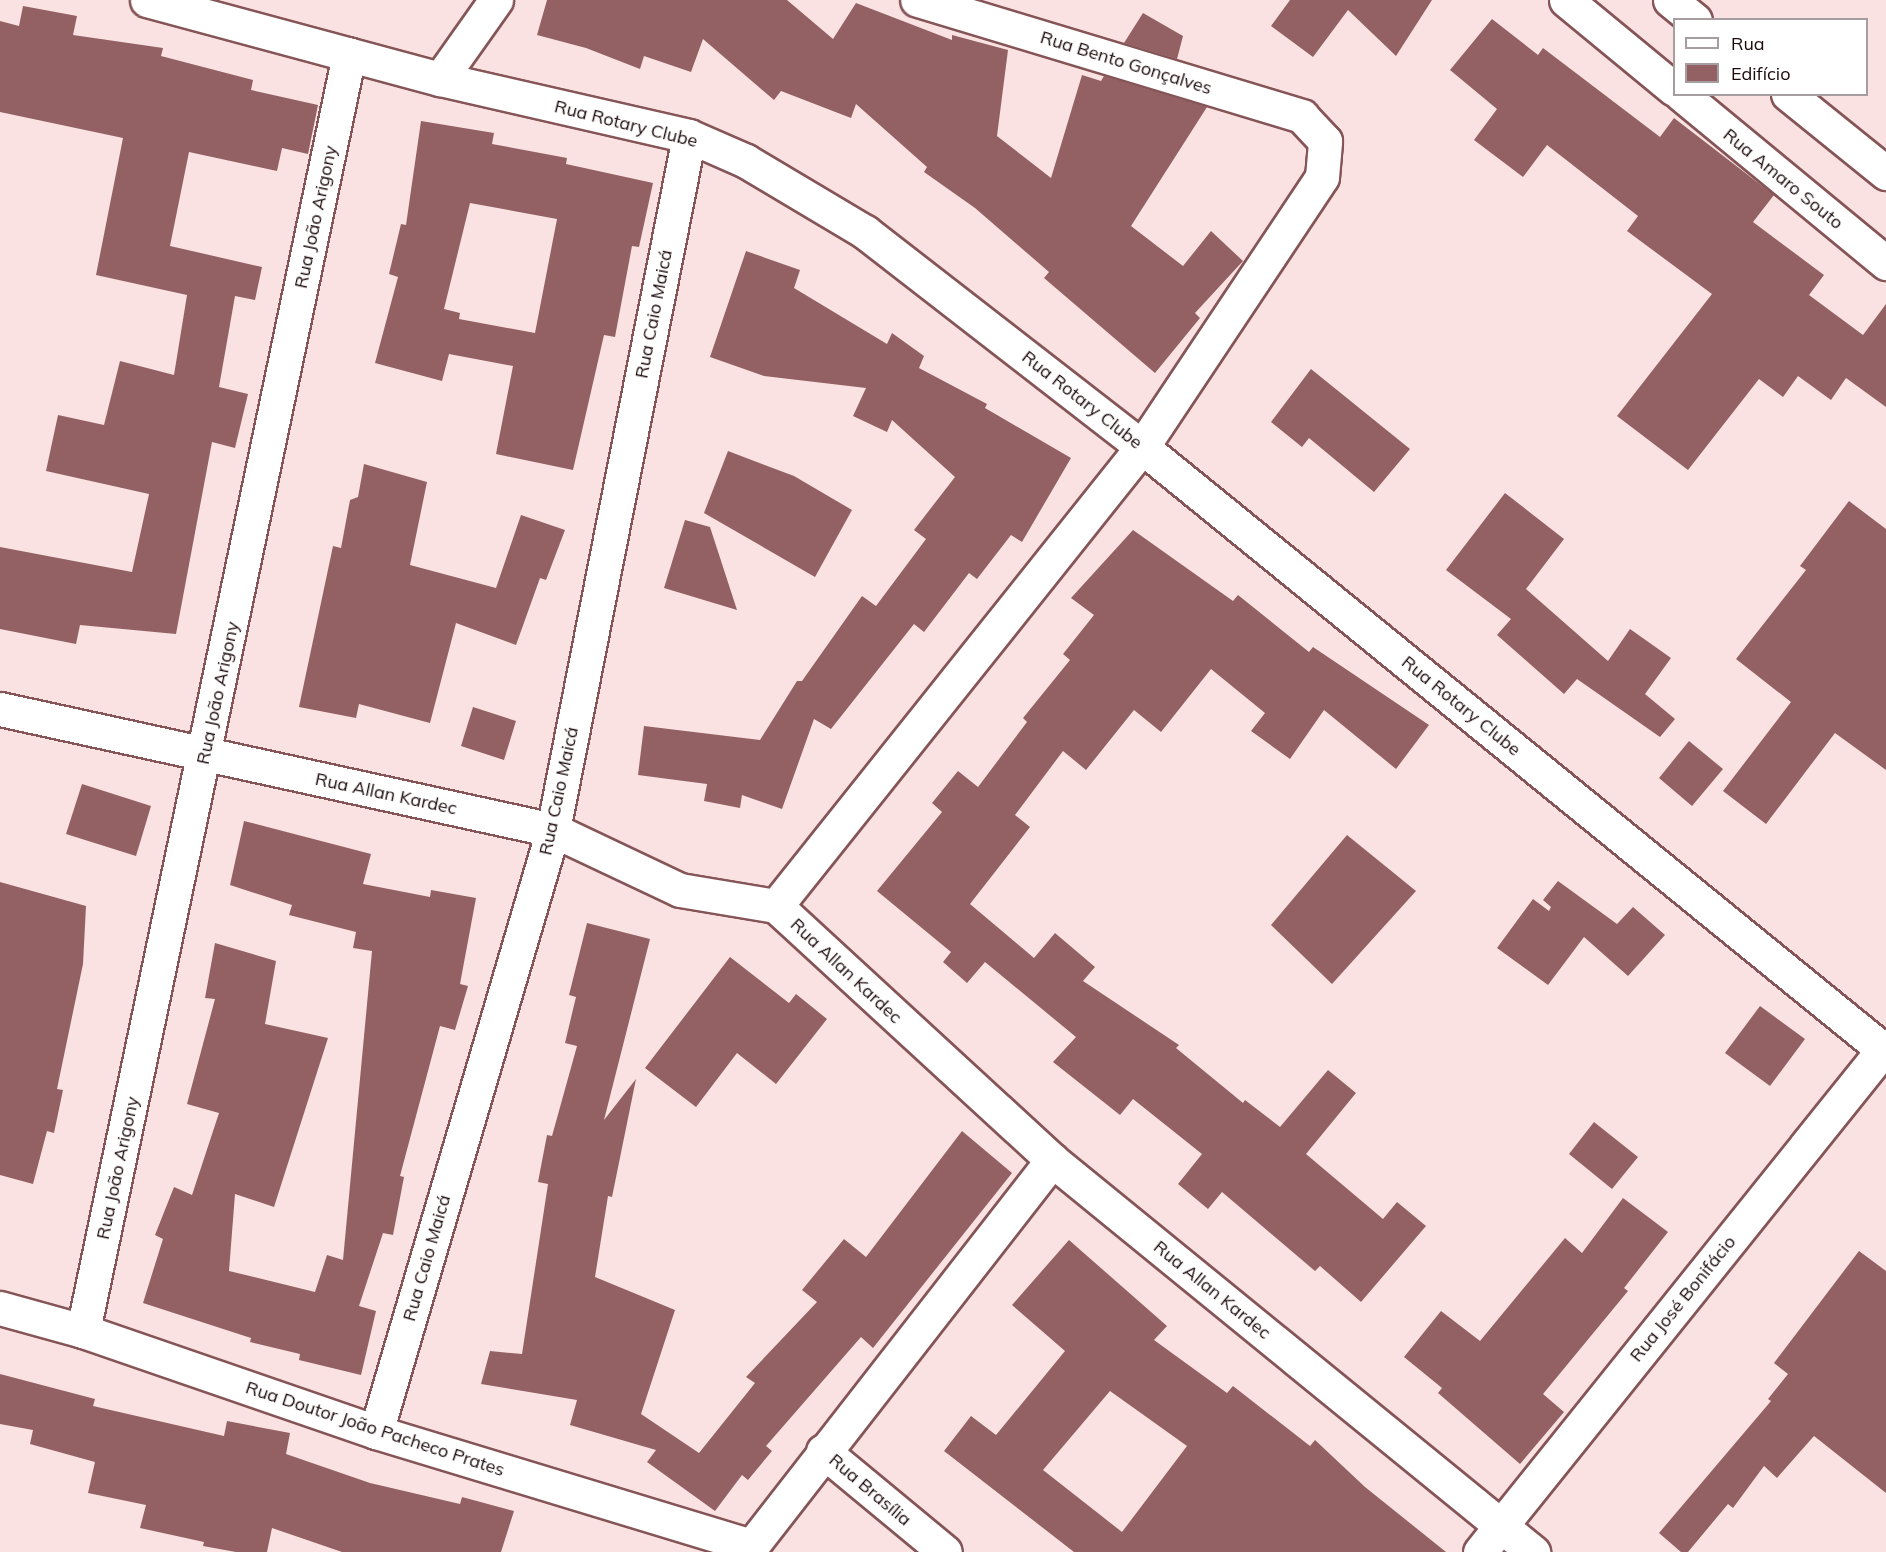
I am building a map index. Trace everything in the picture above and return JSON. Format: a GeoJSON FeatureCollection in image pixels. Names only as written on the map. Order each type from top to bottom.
{"type":"FeatureCollection","features":[{"type":"Feature","properties":{"kind":"street","name":"Rua Rotary Clube"},"geometry":{"type":"LineString","coordinates":[[147,0],[440,80],[689,136],[746,161],[865,232],[1142,447],[1885,1049]]}},
{"type":"Feature","properties":{"kind":"street"},"geometry":{"type":"LineString","coordinates":[[440,80],[496,0]]}},
{"type":"Feature","properties":{"kind":"street","name":"Rua Bento Gonçalves"},"geometry":{"type":"LineString","coordinates":[[917,0],[1302,116],[1325,141],[1323,177],[1142,447]]}},
{"type":"Feature","properties":{"kind":"street"},"geometry":{"type":"LineString","coordinates":[[1566,0],[1673,88]]}},
{"type":"Feature","properties":{"kind":"street"},"geometry":{"type":"LineString","coordinates":[[1671,0],[1693,18]]}},
{"type":"Feature","properties":{"kind":"street","name":"Rua João Arigony"},"geometry":{"type":"LineString","coordinates":[[83,1331],[206,755],[350,54]]}},
{"type":"Feature","properties":{"kind":"street","name":"Rua Amaro Souto"},"geometry":{"type":"LineString","coordinates":[[1683,96],[1886,263]]}},
{"type":"Feature","properties":{"kind":"street"},"geometry":{"type":"LineString","coordinates":[[1790,96],[1886,173]]}},
{"type":"Feature","properties":{"kind":"street","name":"Rua Caio Maicá"},"geometry":{"type":"LineString","coordinates":[[376,1432],[553,830],[689,136]]}},
{"type":"Feature","properties":{"kind":"street"},"geometry":{"type":"LineString","coordinates":[[776,906],[1142,447]]}},
{"type":"Feature","properties":{"kind":"street","name":"Rua Allan Kardec"},"geometry":{"type":"LineString","coordinates":[[0,709],[553,830],[680,890],[776,906],[1052,1160],[1533,1552]]}},
{"type":"Feature","properties":{"kind":"street","name":"Rua José Bonifácio"},"geometry":{"type":"LineString","coordinates":[[1480,1552],[1885,1049]]}},
{"type":"Feature","properties":{"kind":"street"},"geometry":{"type":"LineString","coordinates":[[750,1549],[823,1451],[1052,1160]]}},
{"type":"Feature","properties":{"kind":"street","name":"Rua Doutor João Pacheco Prates"},"geometry":{"type":"LineString","coordinates":[[0,1308],[83,1331],[376,1432],[750,1549]]}},
{"type":"Feature","properties":{"kind":"street","name":"Rua Brasília"},"geometry":{"type":"LineString","coordinates":[[823,1451],[945,1552]]}},
{"type":"Feature","properties":{"kind":"building"},"geometry":{"type":"Polygon","coordinates":[[[547,0],[787,0],[833,39],[856,3],[952,40],[952,35],[1008,50],[997,136],[1051,178],[1082,75],[1101,81],[1104,76],[1207,107],[1131,226],[1183,266],[1211,231],[1243,261],[1195,313],[1200,318],[1155,373],[1044,278],[1049,272],[975,208],[924,172],[927,167],[856,104],[851,118],[781,91],[774,100],[703,39],[691,72],[644,56],[640,69],[586,48],[537,35],[547,0]]]}},
{"type":"Feature","properties":{"kind":"building"},"geometry":{"type":"Polygon","coordinates":[[[1290,0],[1432,0],[1396,56],[1348,10],[1313,57],[1271,26],[1290,0]]]}},
{"type":"Feature","properties":{"kind":"building"},"geometry":{"type":"Polygon","coordinates":[[[23,6],[77,16],[73,35],[163,48],[161,56],[253,80],[251,90],[318,105],[308,154],[282,148],[277,171],[189,152],[170,246],[262,267],[255,300],[235,296],[219,387],[248,394],[235,448],[212,442],[176,634],[80,625],[76,644],[0,629],[0,547],[132,572],[149,494],[46,471],[58,415],[104,425],[120,361],[174,375],[187,295],[96,275],[123,138],[0,112],[0,21],[19,26],[23,6]]]}},
{"type":"Feature","properties":{"kind":"building"},"geometry":{"type":"Polygon","coordinates":[[[1143,13],[1183,36],[1177,59],[1124,43],[1143,13]]]}},
{"type":"Feature","properties":{"kind":"building"},"geometry":{"type":"Polygon","coordinates":[[[1492,19],[1538,55],[1543,48],[1660,137],[1674,118],[1774,195],[1753,222],[1824,275],[1809,295],[1863,335],[1886,304],[1886,407],[1846,378],[1831,400],[1798,376],[1783,397],[1759,379],[1688,470],[1617,416],[1712,294],[1627,231],[1638,216],[1547,145],[1523,177],[1474,140],[1497,109],[1450,70],[1492,19]]]}},
{"type":"Feature","properties":{"kind":"building"},"geometry":{"type":"Polygon","coordinates":[[[421,121],[494,133],[492,144],[567,158],[566,164],[653,183],[639,247],[632,246],[615,337],[604,335],[573,470],[496,454],[513,366],[449,354],[442,381],[375,363],[398,277],[389,274],[401,224],[406,225],[421,121]],[[470,203],[444,309],[460,313],[459,319],[535,333],[557,219],[470,203]]]}},
{"type":"Feature","properties":{"kind":"building"},"geometry":{"type":"Polygon","coordinates":[[[746,251],[800,270],[794,288],[887,344],[892,333],[924,356],[919,368],[987,404],[985,408],[1071,458],[1022,542],[1011,535],[977,579],[969,573],[924,632],[914,624],[831,729],[814,719],[782,809],[742,795],[740,808],[704,801],[707,784],[638,775],[644,726],[760,740],[797,681],[802,681],[862,596],[876,606],[926,539],[914,530],[955,477],[892,420],[887,432],[853,416],[866,388],[764,376],[710,357],[746,251]]]}},
{"type":"Feature","properties":{"kind":"building"},"geometry":{"type":"Polygon","coordinates":[[[1311,369],[1410,449],[1374,492],[1309,438],[1302,447],[1271,422],[1311,369]]]}},
{"type":"Feature","properties":{"kind":"building"},"geometry":{"type":"Polygon","coordinates":[[[728,451],[794,476],[852,510],[815,577],[704,513],[728,451]]]}},
{"type":"Feature","properties":{"kind":"building"},"geometry":{"type":"Polygon","coordinates":[[[364,464],[427,482],[410,565],[496,588],[521,515],[565,530],[546,580],[540,578],[516,645],[456,623],[430,723],[359,704],[356,718],[299,707],[333,546],[341,548],[350,500],[358,497],[364,464]]]}},
{"type":"Feature","properties":{"kind":"building"},"geometry":{"type":"Polygon","coordinates":[[[1505,493],[1564,539],[1526,589],[1608,661],[1630,629],[1671,658],[1645,694],[1675,719],[1660,737],[1577,679],[1564,694],[1497,635],[1511,619],[1446,570],[1505,493]]]}},
{"type":"Feature","properties":{"kind":"building"},"geometry":{"type":"Polygon","coordinates":[[[1849,501],[1886,529],[1886,770],[1835,733],[1766,824],[1723,791],[1791,702],[1736,659],[1806,570],[1800,566],[1849,501]]]}},
{"type":"Feature","properties":{"kind":"building"},"geometry":{"type":"Polygon","coordinates":[[[685,520],[710,527],[737,610],[664,588],[685,520]]]}},
{"type":"Feature","properties":{"kind":"building"},"geometry":{"type":"Polygon","coordinates":[[[1133,530],[1233,601],[1238,595],[1309,652],[1313,647],[1429,725],[1396,769],[1324,710],[1290,759],[1251,731],[1265,713],[1211,669],[1161,732],[1134,710],[1086,770],[1063,751],[1015,815],[1030,827],[970,904],[1034,958],[1055,933],[1095,967],[1083,981],[1179,1045],[1176,1048],[1243,1103],[1245,1100],[1280,1127],[1328,1070],[1356,1093],[1306,1154],[1383,1219],[1397,1202],[1426,1226],[1361,1302],[1320,1266],[1315,1271],[1222,1192],[1208,1209],[1178,1184],[1202,1154],[1133,1099],[1120,1115],[1053,1062],[1076,1037],[985,962],[967,983],[943,962],[951,952],[877,891],[942,812],[932,803],[958,771],[978,787],[1027,722],[1023,718],[1070,660],[1063,654],[1094,615],[1071,598],[1133,530]]]}},
{"type":"Feature","properties":{"kind":"building"},"geometry":{"type":"Polygon","coordinates":[[[473,707],[516,721],[504,760],[461,746],[473,707]]]}},
{"type":"Feature","properties":{"kind":"building"},"geometry":{"type":"Polygon","coordinates":[[[1689,741],[1723,769],[1692,806],[1659,778],[1689,741]]]}},
{"type":"Feature","properties":{"kind":"building"},"geometry":{"type":"Polygon","coordinates":[[[82,784],[151,806],[136,856],[66,834],[82,784]]]}},
{"type":"Feature","properties":{"kind":"building"},"geometry":{"type":"Polygon","coordinates":[[[244,821],[371,854],[363,884],[430,897],[431,890],[476,898],[460,984],[468,986],[455,1030],[440,1026],[400,1176],[404,1177],[393,1235],[383,1233],[359,1306],[376,1311],[361,1375],[299,1360],[300,1354],[250,1342],[251,1338],[143,1303],[163,1239],[155,1235],[174,1187],[192,1195],[219,1113],[187,1104],[215,999],[205,998],[215,943],[276,961],[265,1024],[328,1038],[274,1207],[235,1194],[229,1271],[315,1292],[327,1255],[343,1260],[372,951],[353,948],[356,932],[289,915],[292,905],[230,885],[244,821]]]}},
{"type":"Feature","properties":{"kind":"building"},"geometry":{"type":"Polygon","coordinates":[[[1347,835],[1416,891],[1332,984],[1271,925],[1347,835]]]}},
{"type":"Feature","properties":{"kind":"building"},"geometry":{"type":"Polygon","coordinates":[[[1558,881],[1617,924],[1633,907],[1665,935],[1628,976],[1584,937],[1548,985],[1497,948],[1533,899],[1549,911],[1551,907],[1543,900],[1558,881]]]}},
{"type":"Feature","properties":{"kind":"building"},"geometry":{"type":"Polygon","coordinates":[[[0,882],[86,906],[83,964],[57,1089],[63,1090],[54,1133],[47,1131],[33,1184],[0,1175],[0,882]]]}},
{"type":"Feature","properties":{"kind":"building"},"geometry":{"type":"Polygon","coordinates":[[[587,923],[650,939],[604,1120],[636,1079],[612,1197],[608,1196],[595,1277],[675,1310],[641,1414],[699,1453],[755,1383],[746,1377],[817,1302],[802,1290],[844,1239],[866,1257],[962,1131],[1012,1173],[873,1348],[861,1337],[766,1446],[772,1451],[748,1480],[742,1475],[715,1511],[647,1462],[656,1450],[570,1425],[577,1400],[481,1384],[490,1351],[522,1354],[548,1184],[538,1182],[547,1135],[552,1136],[577,1046],[565,1043],[576,997],[569,995],[587,923]]]}},
{"type":"Feature","properties":{"kind":"building"},"geometry":{"type":"Polygon","coordinates":[[[730,957],[789,1003],[796,994],[827,1019],[776,1084],[737,1053],[696,1107],[645,1068],[730,957]]]}},
{"type":"Feature","properties":{"kind":"building"},"geometry":{"type":"Polygon","coordinates":[[[1760,1006],[1805,1039],[1770,1086],[1725,1053],[1760,1006]]]}},
{"type":"Feature","properties":{"kind":"building"},"geometry":{"type":"Polygon","coordinates":[[[1594,1122],[1638,1157],[1612,1189],[1569,1154],[1594,1122]]]}},
{"type":"Feature","properties":{"kind":"building"},"geometry":{"type":"Polygon","coordinates":[[[1623,1198],[1668,1232],[1624,1288],[1628,1291],[1543,1394],[1564,1412],[1520,1464],[1438,1393],[1442,1388],[1404,1357],[1441,1311],[1480,1341],[1565,1238],[1582,1253],[1623,1198]]]}},
{"type":"Feature","properties":{"kind":"building"},"geometry":{"type":"Polygon","coordinates":[[[1069,1240],[1167,1326],[1154,1340],[1227,1393],[1233,1386],[1310,1446],[1315,1440],[1365,1487],[1446,1552],[1074,1552],[944,1451],[971,1416],[996,1435],[1065,1351],[1012,1305],[1069,1240]],[[1110,1391],[1043,1470],[1122,1532],[1187,1446],[1110,1391]]]}},
{"type":"Feature","properties":{"kind":"building"},"geometry":{"type":"Polygon","coordinates":[[[1859,1251],[1886,1271],[1886,1493],[1814,1436],[1777,1478],[1764,1466],[1733,1508],[1728,1504],[1688,1552],[1681,1552],[1659,1533],[1771,1401],[1768,1399],[1788,1374],[1774,1363],[1859,1251]]]}},
{"type":"Feature","properties":{"kind":"building"},"geometry":{"type":"Polygon","coordinates":[[[0,1374],[95,1399],[93,1406],[224,1436],[227,1421],[290,1433],[286,1454],[370,1483],[460,1504],[462,1497],[514,1511],[501,1552],[342,1552],[272,1528],[267,1552],[236,1552],[203,1546],[204,1542],[140,1528],[146,1505],[88,1493],[95,1462],[30,1444],[33,1430],[0,1424],[0,1374]]]}}]}
